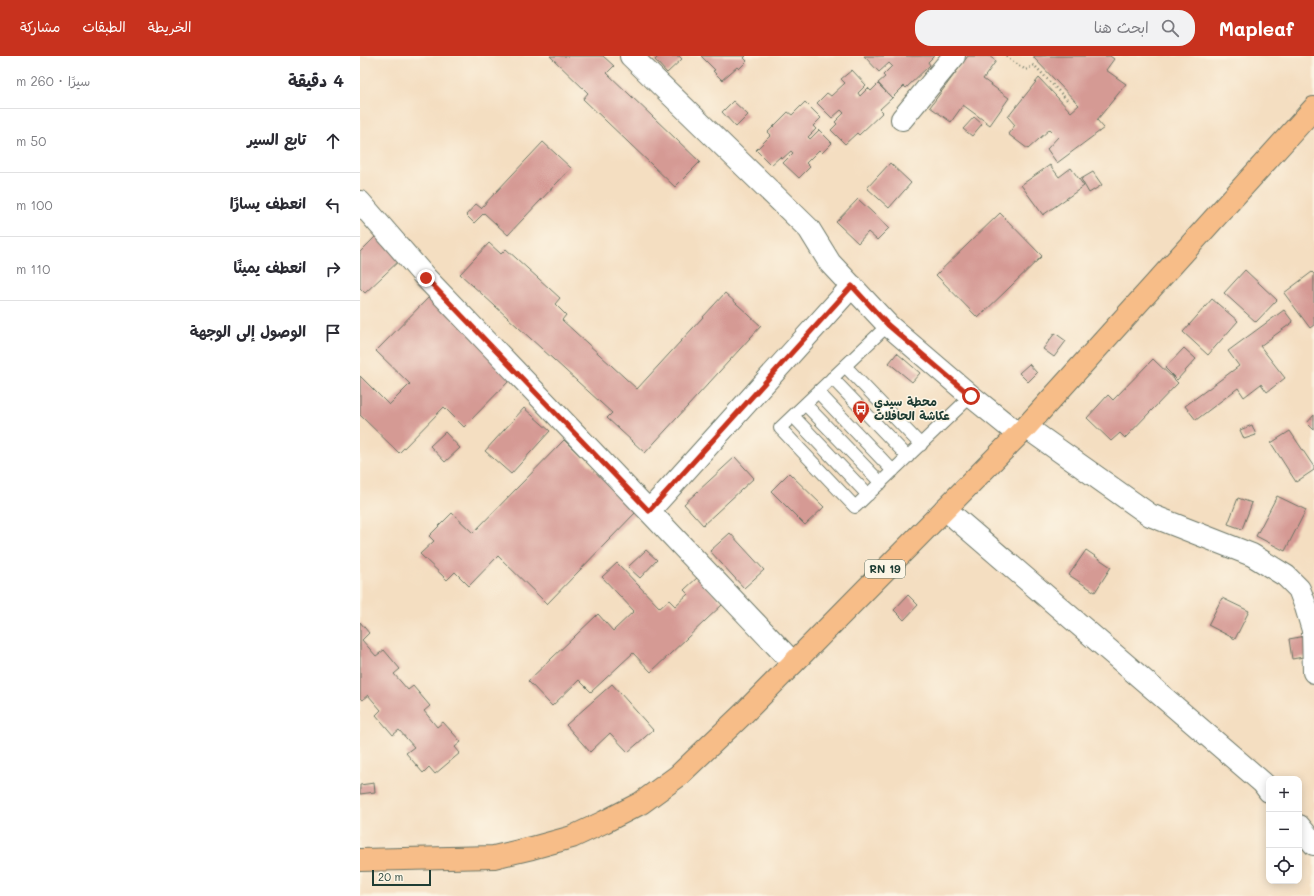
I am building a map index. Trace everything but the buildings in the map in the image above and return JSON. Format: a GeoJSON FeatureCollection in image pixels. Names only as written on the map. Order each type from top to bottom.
{"type":"FeatureCollection","features":[{"type":"Feature","properties":{"kind":"main road","name":"RN 19"},"geometry":{"type":"LineString","coordinates":[[360,860],[494,857],[532,848],[572,837],[641,803],[678,776],[744,714],[1022,431],[1314,108]]}},
{"type":"Feature","properties":{"kind":"street"},"geometry":{"type":"LineString","coordinates":[[631,56],[809,229],[830,263],[888,325],[971,396],[1150,515],[1252,556],[1286,576],[1299,589],[1313,630],[1314,672]]}},
{"type":"Feature","properties":{"kind":"street"},"geometry":{"type":"LineString","coordinates":[[902,119],[954,56]]}},
{"type":"Feature","properties":{"kind":"street"},"geometry":{"type":"LineString","coordinates":[[360,202],[426,278],[793,663]]}},
{"type":"Feature","properties":{"kind":"street"},"geometry":{"type":"LineString","coordinates":[[649,511],[852,286]]}},
{"type":"Feature","properties":{"kind":"street"},"geometry":{"type":"LineString","coordinates":[[945,509],[1266,787]]}},
{"type":"Feature","properties":{"kind":"street"},"geometry":{"type":"LineString","coordinates":[[1302,830],[1314,844]]}},
{"type":"Feature","properties":{"kind":"lane"},"geometry":{"type":"LineString","coordinates":[[888,325],[780,428],[856,507],[971,396]]}},
{"type":"Feature","properties":{"kind":"lane"},"geometry":{"type":"LineString","coordinates":[[845,366],[921,444]]}},
{"type":"Feature","properties":{"kind":"lane"},"geometry":{"type":"LineString","coordinates":[[832,378],[908,457]]}},
{"type":"Feature","properties":{"kind":"lane"},"geometry":{"type":"LineString","coordinates":[[818,392],[893,471]]}},
{"type":"Feature","properties":{"kind":"lane"},"geometry":{"type":"LineString","coordinates":[[805,404],[881,483]]}},
{"type":"Feature","properties":{"kind":"lane"},"geometry":{"type":"LineString","coordinates":[[793,416],[868,495]]}},
{"type":"Feature","properties":{"kind":"path"},"geometry":{"type":"LineString","coordinates":[[1007,56],[1026,70],[1034,65],[1069,102]]}},
{"type":"Feature","properties":{"kind":"place","name":"محطة سيدي عكاشة الحافلات"},"geometry":{"type":"Point","coordinates":[861,424]}},
{"type":"Feature","properties":{"kind":"route"},"geometry":{"type":"LineString","coordinates":[[426,278],[649,511],[852,286],[888,325],[971,396]]}}]}
